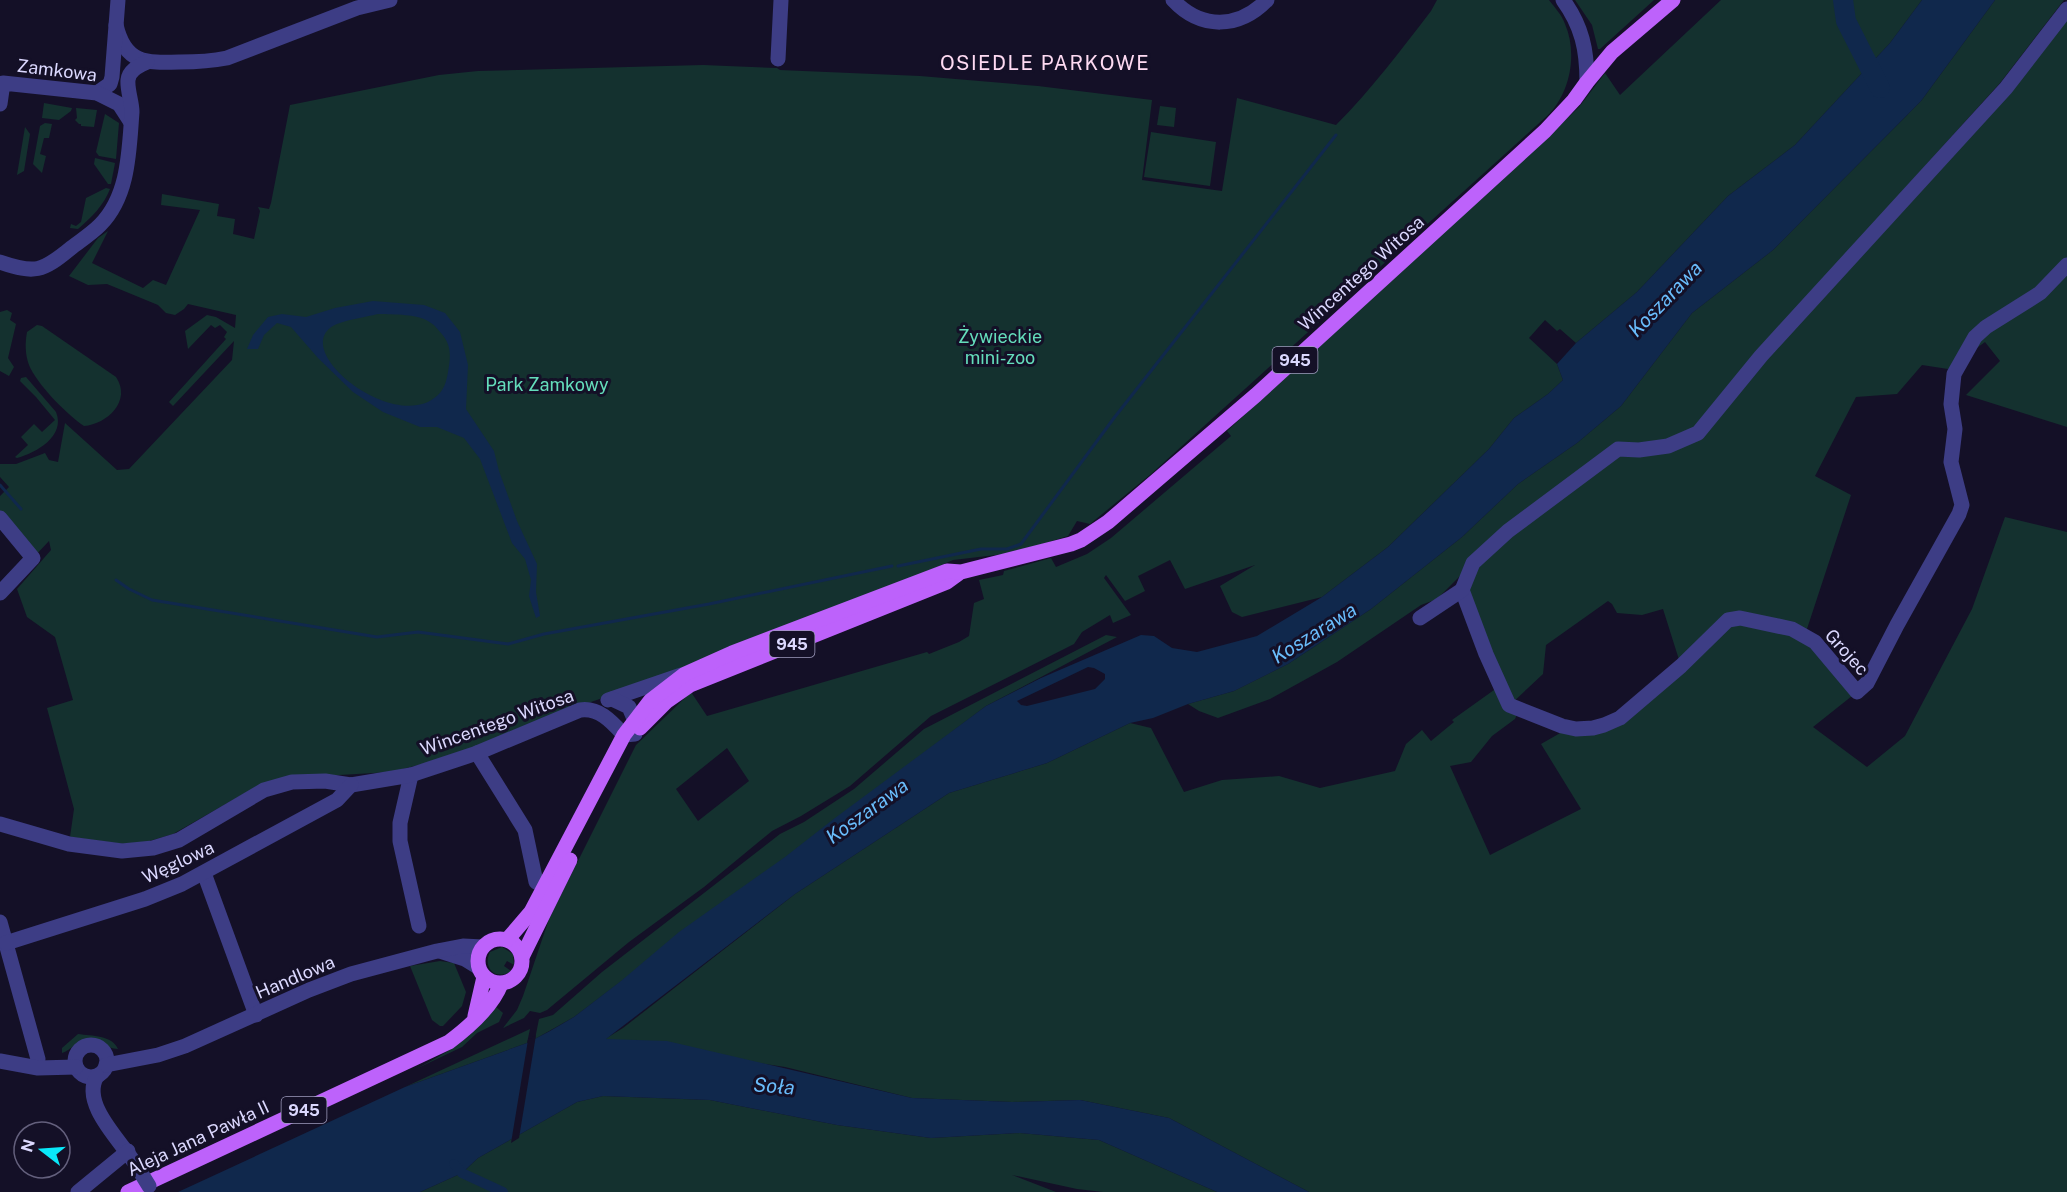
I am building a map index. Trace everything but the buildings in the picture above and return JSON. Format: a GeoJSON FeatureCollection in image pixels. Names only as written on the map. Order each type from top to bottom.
{"type":"FeatureCollection","features":[{"type":"Feature","properties":{"kind":"main road","name":"Wincentego Witosa"},"geometry":{"type":"LineString","coordinates":[[631,730],[650,701],[685,674],[732,653],[947,572],[961,572],[1071,544],[1108,522],[1256,395],[1527,147],[1574,100],[1612,52],[1673,0]]}},
{"type":"Feature","properties":{"kind":"main road","name":"Wincentego Witosa"},"geometry":{"type":"LineString","coordinates":[[631,730],[690,685],[947,582],[961,572]]}},
{"type":"Feature","properties":{"kind":"main road","name":"945"},"geometry":{"type":"LineString","coordinates":[[507,940],[531,912],[631,730]]}},
{"type":"Feature","properties":{"kind":"main road","name":"945"},"geometry":{"type":"LineString","coordinates":[[501,984],[515,978],[522,965],[522,957],[631,730]]}},
{"type":"Feature","properties":{"kind":"main road"},"geometry":{"type":"LineString","coordinates":[[474,1019],[481,972],[479,953],[483,947],[494,940],[507,940],[516,947],[522,957]]}},
{"type":"Feature","properties":{"kind":"main road"},"geometry":{"type":"LineString","coordinates":[[481,972],[494,983],[501,984]]}},
{"type":"Feature","properties":{"kind":"main road","name":"Aleja Jana Pawła II"},"geometry":{"type":"LineString","coordinates":[[128,1192],[439,1048],[460,1034],[492,1001],[501,984]]}},
{"type":"Feature","properties":{"kind":"street"},"geometry":{"type":"LineString","coordinates":[[97,93],[110,84],[112,77],[118,0]]}},
{"type":"Feature","properties":{"kind":"street"},"geometry":{"type":"LineString","coordinates":[[116,25],[127,52],[147,62],[202,62],[227,58],[357,8],[390,0]]}},
{"type":"Feature","properties":{"kind":"street"},"geometry":{"type":"LineString","coordinates":[[778,59],[781,0]]}},
{"type":"Feature","properties":{"kind":"street"},"geometry":{"type":"LineString","coordinates":[[1173,0],[1186,12],[1198,18],[1229,22],[1255,12],[1267,0]]}},
{"type":"Feature","properties":{"kind":"street"},"geometry":{"type":"LineString","coordinates":[[1563,0],[1572,12],[1582,33],[1586,49],[1587,81]]}},
{"type":"Feature","properties":{"kind":"street"},"geometry":{"type":"LineString","coordinates":[[1420,618],[1462,590],[1473,563],[1516,524],[1618,449],[1640,450],[1668,446],[1698,433],[1761,356],[2006,88],[2067,9]]}},
{"type":"Feature","properties":{"kind":"street"},"geometry":{"type":"LineString","coordinates":[[0,262],[31,271],[46,266],[100,225],[113,208],[120,190],[130,148],[132,111],[128,80],[137,67],[147,62]]}},
{"type":"Feature","properties":{"kind":"street","name":"Zamkowa"},"geometry":{"type":"LineString","coordinates":[[0,104],[3,83],[97,93],[119,104],[130,121]]}},
{"type":"Feature","properties":{"kind":"street","name":"Grojec"},"geometry":{"type":"LineString","coordinates":[[1462,590],[1486,654],[1509,705],[1562,726],[1575,729],[1593,728],[1620,718],[1681,666],[1728,620],[1740,618],[1792,629],[1815,642],[1857,692],[1867,683],[1962,505],[1951,462],[1955,419],[1951,404],[1954,374],[1976,337],[1986,327],[2040,293],[2067,265]]}},
{"type":"Feature","properties":{"kind":"street"},"geometry":{"type":"LineString","coordinates":[[0,518],[33,558],[0,593]]}},
{"type":"Feature","properties":{"kind":"street"},"geometry":{"type":"LineString","coordinates":[[580,710],[685,674]]}},
{"type":"Feature","properties":{"kind":"street"},"geometry":{"type":"LineString","coordinates":[[612,699],[629,707],[631,730]]}},
{"type":"Feature","properties":{"kind":"street","name":"Wincentego Witosa"},"geometry":{"type":"LineString","coordinates":[[0,824],[69,843],[122,851],[153,848],[179,840],[239,803],[279,785],[325,781],[351,786],[411,775],[477,753],[580,710],[592,709],[631,730]]}},
{"type":"Feature","properties":{"kind":"street"},"geometry":{"type":"LineString","coordinates":[[477,753],[525,830],[536,882]]}},
{"type":"Feature","properties":{"kind":"street"},"geometry":{"type":"LineString","coordinates":[[411,775],[400,823],[399,841],[419,926]]}},
{"type":"Feature","properties":{"kind":"street","name":"Węglowa"},"geometry":{"type":"LineString","coordinates":[[6,943],[145,899],[182,884],[329,805],[351,786]]}},
{"type":"Feature","properties":{"kind":"street"},"geometry":{"type":"LineString","coordinates":[[204,873],[256,1015]]}},
{"type":"Feature","properties":{"kind":"street"},"geometry":{"type":"LineString","coordinates":[[0,922],[38,1059]]}},
{"type":"Feature","properties":{"kind":"street","name":"Handlowa"},"geometry":{"type":"LineString","coordinates":[[103,1065],[158,1055],[199,1041],[309,990],[351,974],[437,951],[463,946],[483,947]]}},
{"type":"Feature","properties":{"kind":"street"},"geometry":{"type":"LineString","coordinates":[[437,951],[460,957],[481,972]]}},
{"type":"Feature","properties":{"kind":"street"},"geometry":{"type":"LineString","coordinates":[[106,1126],[92,1091],[103,1065],[97,1046],[86,1045],[81,1047],[76,1065],[86,1106],[128,1151],[150,1189]]}},
{"type":"Feature","properties":{"kind":"street"},"geometry":{"type":"LineString","coordinates":[[19,1064],[38,1059],[76,1065],[88,1077],[103,1065]]}},
{"type":"Feature","properties":{"kind":"street"},"geometry":{"type":"LineString","coordinates":[[0,1061],[38,1068],[76,1065]]}},
{"type":"Feature","properties":{"kind":"street"},"geometry":{"type":"LineString","coordinates":[[78,1192],[128,1151]]}},
{"type":"Feature","properties":{"kind":"green space","name":"Park Zamkowy"},"geometry":{"type":"Polygon","coordinates":[[[1437,0],[1549,0],[1564,21],[1571,48],[1570,73],[1555,107],[1151,474],[1090,524],[1077,521],[1068,536],[1013,553],[953,560],[649,682],[559,713],[446,758],[391,772],[288,778],[261,784],[173,834],[146,842],[123,844],[70,837],[74,809],[47,708],[73,700],[55,637],[27,617],[17,589],[51,550],[49,541],[33,558],[32,548],[0,511],[0,496],[9,487],[0,477],[0,464],[16,464],[45,453],[49,460],[58,462],[65,423],[117,470],[129,469],[232,360],[234,341],[173,406],[169,402],[226,339],[224,337],[227,332],[220,325],[215,328],[211,325],[188,349],[185,331],[207,315],[216,317],[235,328],[236,315],[188,304],[175,315],[166,313],[158,305],[107,284],[88,285],[69,276],[98,238],[108,231],[92,263],[143,288],[153,280],[166,285],[200,210],[161,205],[162,194],[219,204],[217,216],[235,219],[233,234],[254,239],[260,211],[258,207],[269,209],[271,203],[290,105],[439,75],[478,71],[703,65],[920,76],[1038,86],[1152,100],[1142,180],[1222,191],[1237,98],[1336,125],[1385,70],[1437,0]]]}},
{"type":"Feature","properties":{"kind":"green space"},"geometry":{"type":"Polygon","coordinates":[[[1575,0],[1654,0],[1598,49],[1592,25],[1575,0]]]}},
{"type":"Feature","properties":{"kind":"green space"},"geometry":{"type":"Polygon","coordinates":[[[1721,0],[1922,0],[1890,43],[1795,145],[1728,196],[1637,292],[1576,343],[1545,320],[1529,338],[1557,364],[1563,380],[1548,394],[1514,418],[1489,449],[1388,547],[1322,597],[1242,617],[1232,612],[1220,586],[1255,565],[1185,589],[1170,560],[1138,576],[1145,591],[1125,601],[1106,575],[1104,578],[1131,615],[1113,623],[1110,615],[1082,632],[1074,644],[931,716],[850,786],[772,831],[704,887],[629,942],[547,1010],[540,1013],[530,1011],[524,1018],[503,1028],[517,1010],[549,919],[636,745],[691,692],[707,716],[927,652],[929,654],[969,636],[974,603],[984,599],[979,580],[1003,575],[1004,571],[1051,558],[1056,567],[1087,554],[1111,538],[1231,436],[1227,431],[1552,133],[1579,107],[1605,73],[1620,95],[1721,0]],[[727,748],[676,789],[698,821],[749,781],[727,748]]]}},
{"type":"Feature","properties":{"kind":"green space"},"geometry":{"type":"Polygon","coordinates":[[[1995,0],[2064,0],[2000,83],[1905,188],[2067,20],[2067,427],[1966,395],[2000,361],[1985,342],[1948,369],[1922,365],[1897,394],[1856,397],[1815,476],[1851,495],[1805,635],[1857,692],[1813,727],[1867,767],[1905,736],[1972,609],[2005,517],[2067,532],[2067,1192],[1309,1192],[1169,1118],[1080,1100],[1012,1102],[912,1098],[785,1067],[605,1039],[623,1028],[795,894],[949,793],[1047,763],[1130,723],[1151,728],[1184,792],[1222,780],[1279,776],[1320,788],[1395,771],[1406,744],[1422,730],[1431,741],[1454,722],[1452,720],[1501,685],[1462,590],[1471,565],[1437,599],[1421,605],[1337,662],[1270,699],[1218,718],[1188,704],[1234,691],[1288,664],[1371,609],[1462,537],[1518,484],[1577,443],[1621,406],[1692,313],[1773,250],[1921,101],[1995,0]],[[1608,601],[1546,645],[1543,674],[1510,705],[1519,710],[1515,719],[1492,736],[1471,762],[1450,766],[1490,855],[1581,809],[1541,744],[1562,732],[1593,728],[1681,666],[1663,609],[1642,615],[1617,613],[1608,601]]]}},
{"type":"Feature","properties":{"kind":"green space"},"geometry":{"type":"Polygon","coordinates":[[[44,103],[72,108],[59,120],[42,118],[44,103]]]}},
{"type":"Feature","properties":{"kind":"green space"},"geometry":{"type":"Polygon","coordinates":[[[1160,106],[1176,108],[1174,127],[1157,125],[1160,106]]]}},
{"type":"Feature","properties":{"kind":"green space"},"geometry":{"type":"Polygon","coordinates":[[[76,108],[97,110],[94,127],[81,126],[75,120],[77,118],[76,108]]]}},
{"type":"Feature","properties":{"kind":"green space"},"geometry":{"type":"Polygon","coordinates":[[[105,114],[119,123],[116,159],[99,156],[96,152],[105,114]]]}},
{"type":"Feature","properties":{"kind":"green space"},"geometry":{"type":"Polygon","coordinates":[[[45,123],[52,124],[49,138],[44,138],[40,154],[46,156],[42,173],[33,164],[40,126],[45,123]]]}},
{"type":"Feature","properties":{"kind":"green space"},"geometry":{"type":"Polygon","coordinates":[[[25,127],[30,134],[24,171],[17,175],[25,127]]]}},
{"type":"Feature","properties":{"kind":"green space"},"geometry":{"type":"Polygon","coordinates":[[[1151,132],[1216,142],[1210,186],[1144,177],[1151,132]]]}},
{"type":"Feature","properties":{"kind":"green space"},"geometry":{"type":"Polygon","coordinates":[[[95,158],[115,163],[111,184],[108,184],[94,164],[95,158]]]}},
{"type":"Feature","properties":{"kind":"green space"},"geometry":{"type":"Polygon","coordinates":[[[106,188],[110,189],[97,211],[78,229],[70,228],[71,224],[76,226],[81,222],[86,198],[106,188]]]}},
{"type":"Feature","properties":{"kind":"green space"},"geometry":{"type":"Polygon","coordinates":[[[7,310],[12,313],[10,320],[16,324],[8,358],[14,367],[9,376],[0,371],[0,312],[7,310]]]}},
{"type":"Feature","properties":{"kind":"green space"},"geometry":{"type":"Polygon","coordinates":[[[37,325],[42,326],[116,377],[121,394],[115,410],[108,416],[101,421],[84,426],[61,407],[45,389],[29,365],[26,353],[27,332],[37,325]]]}},
{"type":"Feature","properties":{"kind":"green space"},"geometry":{"type":"Polygon","coordinates":[[[26,377],[56,412],[58,421],[57,429],[47,442],[33,452],[17,458],[15,457],[28,445],[21,437],[34,424],[42,432],[55,420],[20,381],[21,378],[26,377]]]}},
{"type":"Feature","properties":{"kind":"green space"},"geometry":{"type":"Polygon","coordinates":[[[1106,635],[1117,637],[986,706],[574,1017],[535,1039],[539,1019],[553,1015],[602,972],[780,834],[804,822],[854,789],[924,729],[1106,635]]]}},
{"type":"Feature","properties":{"kind":"green space"},"geometry":{"type":"Polygon","coordinates":[[[502,947],[513,954],[514,965],[507,961],[504,966],[511,971],[496,974],[489,968],[488,958],[490,952],[502,947]]]}},
{"type":"Feature","properties":{"kind":"green space"},"geometry":{"type":"Polygon","coordinates":[[[440,961],[454,963],[466,992],[462,1006],[443,1026],[432,1020],[410,966],[440,961]]]}},
{"type":"Feature","properties":{"kind":"green space"},"geometry":{"type":"Polygon","coordinates":[[[495,1006],[503,1013],[499,1022],[477,1033],[462,1047],[416,1069],[460,1043],[478,1027],[495,1006]]]}},
{"type":"Feature","properties":{"kind":"green space"},"geometry":{"type":"Polygon","coordinates":[[[530,1029],[527,1043],[405,1087],[530,1029]]]}},
{"type":"Feature","properties":{"kind":"green space"},"geometry":{"type":"Polygon","coordinates":[[[78,1034],[106,1039],[115,1044],[118,1049],[88,1040],[81,1041],[62,1053],[62,1048],[78,1034]]]}},
{"type":"Feature","properties":{"kind":"green space"},"geometry":{"type":"Polygon","coordinates":[[[603,1096],[710,1100],[837,1125],[931,1138],[1020,1133],[1099,1140],[1217,1192],[1103,1192],[1077,1189],[1012,1175],[1056,1192],[420,1192],[462,1173],[478,1158],[577,1102],[603,1096]]]}},
{"type":"Feature","properties":{"kind":"water"},"geometry":{"type":"Polygon","coordinates":[[[1922,0],[1995,0],[1921,101],[1773,250],[1692,313],[1621,406],[1577,443],[1518,484],[1462,537],[1371,609],[1288,664],[1234,691],[1188,704],[1153,718],[1130,723],[1047,763],[949,793],[795,894],[606,1039],[667,1041],[912,1098],[1012,1102],[1080,1100],[1169,1118],[1309,1192],[1217,1192],[1099,1140],[1020,1133],[931,1138],[837,1125],[710,1100],[603,1096],[577,1102],[478,1158],[462,1173],[420,1192],[178,1192],[405,1087],[527,1043],[574,1017],[679,932],[785,857],[986,706],[1041,678],[1141,635],[1154,636],[1172,648],[1197,652],[1257,636],[1322,597],[1388,547],[1489,449],[1514,418],[1548,394],[1563,380],[1557,364],[1576,343],[1637,292],[1728,196],[1795,145],[1890,43],[1922,0]],[[1088,667],[1017,701],[1027,706],[1095,689],[1105,679],[1105,674],[1088,667]]]}},
{"type":"Feature","properties":{"kind":"water"},"geometry":{"type":"Polygon","coordinates":[[[373,301],[424,305],[445,313],[460,332],[468,365],[466,409],[494,451],[517,521],[537,564],[536,592],[540,616],[536,618],[529,596],[531,580],[525,559],[512,543],[480,459],[464,438],[437,427],[420,427],[383,412],[353,392],[318,358],[291,327],[277,323],[264,335],[258,349],[247,349],[253,335],[268,317],[282,314],[306,317],[335,308],[373,301]],[[378,314],[352,319],[330,328],[323,341],[326,356],[338,372],[356,387],[377,398],[399,405],[420,404],[438,395],[447,378],[450,361],[448,344],[444,337],[435,326],[426,320],[413,316],[378,314]]]}},
{"type":"Feature","properties":{"kind":"pier"},"geometry":{"type":"Polygon","coordinates":[[[536,1035],[519,1138],[511,1143],[528,1040],[536,1035]]]}},
{"type":"Feature","properties":{"kind":"waterway"},"geometry":{"type":"LineString","coordinates":[[1843,0],[1846,21],[1880,88]]}},
{"type":"Feature","properties":{"kind":"waterway"},"geometry":{"type":"LineString","coordinates":[[898,566],[981,549],[1007,549],[1021,544],[1114,418],[1336,135]]}},
{"type":"Feature","properties":{"kind":"waterway"},"geometry":{"type":"LineString","coordinates":[[0,485],[21,509]]}},
{"type":"Feature","properties":{"kind":"waterway"},"geometry":{"type":"LineString","coordinates":[[116,580],[152,600],[377,637],[418,632],[508,644],[544,634],[709,604],[892,566]]}},
{"type":"Feature","properties":{"kind":"waterway"},"geometry":{"type":"LineString","coordinates":[[454,1164],[462,1173],[503,1192]]}},
{"type":"Feature","properties":{"kind":"district","name":"OSIEDLE PARKOWE"},"geometry":{"type":"Point","coordinates":[1045,63]}},
{"type":"Feature","properties":{"kind":"water label","name":"Koszarawa"},"geometry":{"type":"Point","coordinates":[1665,299]}},
{"type":"Feature","properties":{"kind":"water label","name":"Koszarawa"},"geometry":{"type":"Point","coordinates":[1314,633]}},
{"type":"Feature","properties":{"kind":"water label","name":"Koszarawa"},"geometry":{"type":"Point","coordinates":[867,811]}},
{"type":"Feature","properties":{"kind":"water label","name":"Soła"},"geometry":{"type":"Point","coordinates":[774,1086]}},
{"type":"Feature","properties":{"kind":"park label","name":"Żywieckie mini-zoo"},"geometry":{"type":"Point","coordinates":[1000,346]}}]}
